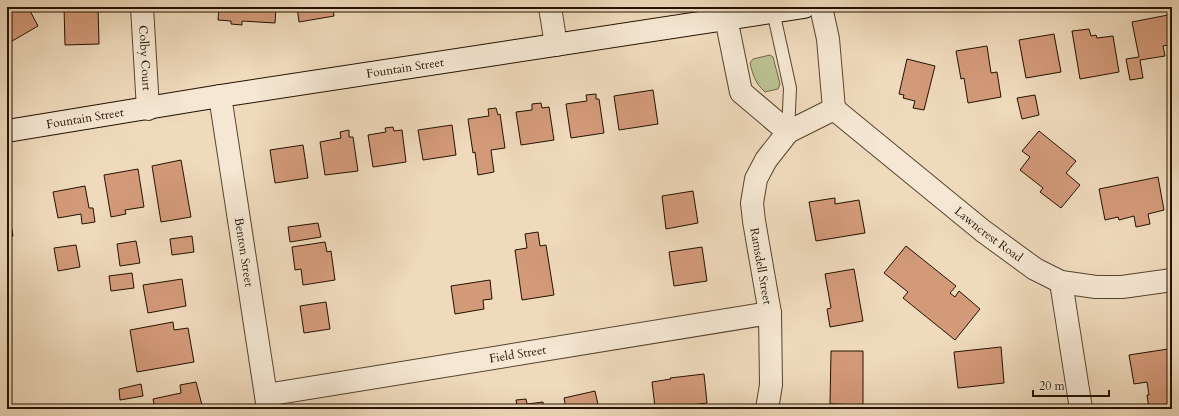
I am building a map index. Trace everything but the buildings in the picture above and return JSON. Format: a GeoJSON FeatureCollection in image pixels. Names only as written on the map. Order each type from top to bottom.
{"type":"FeatureCollection","features":[{"type":"Feature","properties":{"kind":"street","name":"Colby Court"},"geometry":{"type":"LineString","coordinates":[[142,7],[148,109]]}},
{"type":"Feature","properties":{"kind":"street"},"geometry":{"type":"LineString","coordinates":[[550,7],[556,45]]}},
{"type":"Feature","properties":{"kind":"street","name":"Fountain Street"},"geometry":{"type":"LineString","coordinates":[[7,131],[220,96],[804,7]]}},
{"type":"Feature","properties":{"kind":"street"},"geometry":{"type":"LineString","coordinates":[[821,7],[828,39],[834,109]]}},
{"type":"Feature","properties":{"kind":"street"},"geometry":{"type":"LineString","coordinates":[[726,18],[741,92],[788,132]]}},
{"type":"Feature","properties":{"kind":"street","name":"Benton Street"},"geometry":{"type":"LineString","coordinates":[[220,96],[267,402]]}},
{"type":"Feature","properties":{"kind":"street","name":"Ramsdell Street"},"geometry":{"type":"LineString","coordinates":[[767,409],[771,385],[770,313],[754,221],[753,197],[756,179],[760,170],[788,132],[834,109]]}},
{"type":"Feature","properties":{"kind":"street","name":"Lawncrest Road"},"geometry":{"type":"LineString","coordinates":[[834,109],[982,231],[1035,269],[1061,282],[1096,287],[1122,287],[1172,280]]}},
{"type":"Feature","properties":{"kind":"street"},"geometry":{"type":"LineString","coordinates":[[1061,282],[1081,409]]}},
{"type":"Feature","properties":{"kind":"street","name":"Field Street"},"geometry":{"type":"LineString","coordinates":[[267,402],[770,313]]}},
{"type":"Feature","properties":{"kind":"lane"},"geometry":{"type":"LineString","coordinates":[[772,12],[790,88],[788,132]]}},
{"type":"Feature","properties":{"kind":"green space"},"geometry":{"type":"Polygon","coordinates":[[[770,55],[773,57],[780,84],[778,89],[765,92],[755,79],[750,63],[753,59],[770,55]]]}}]}
